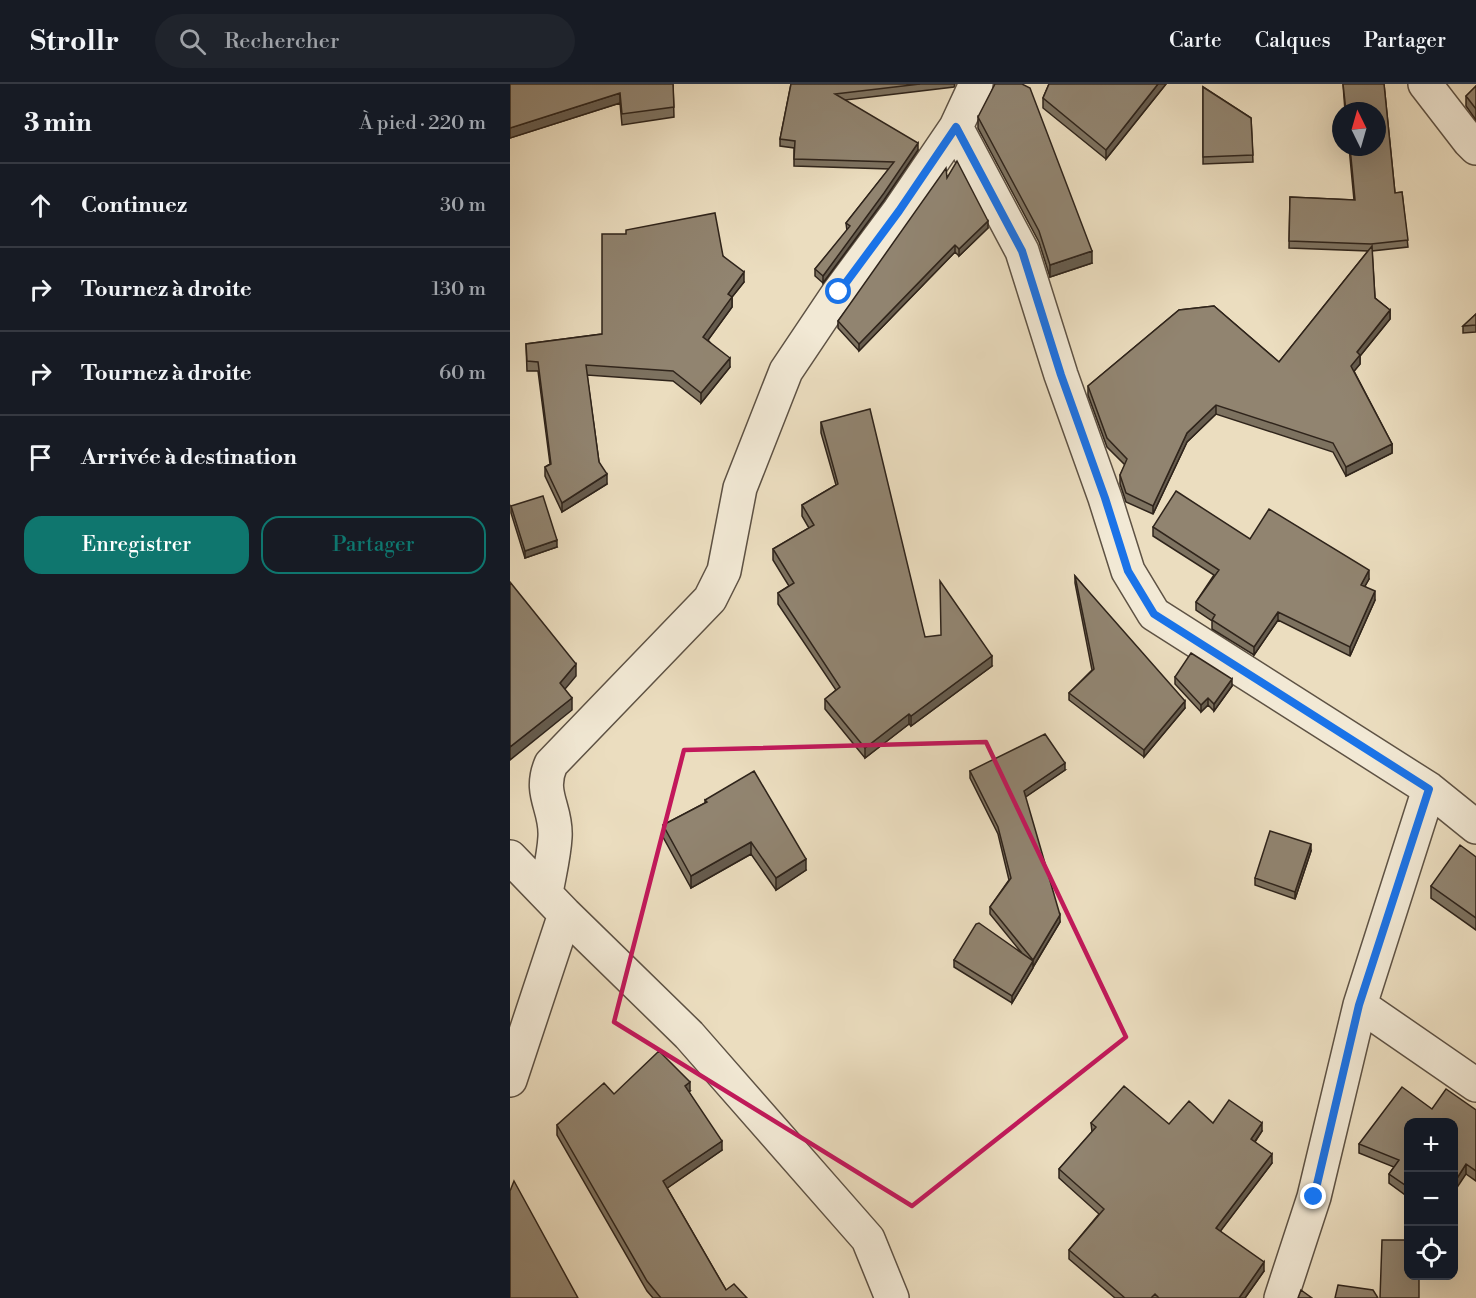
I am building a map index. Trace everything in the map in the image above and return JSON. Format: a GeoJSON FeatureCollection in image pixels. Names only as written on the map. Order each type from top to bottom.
{"type":"FeatureCollection","features":[{"type":"Feature","properties":{"kind":"street"},"geometry":{"type":"LineString","coordinates":[[510,1080],[556,904],[554,818],[546,792],[546,777],[551,764],[710,599],[724,571],[740,488],[786,371],[956,127],[976,84]]}},
{"type":"Feature","properties":{"kind":"street"},"geometry":{"type":"LineString","coordinates":[[1425,84],[1468,141],[1476,148]]}},
{"type":"Feature","properties":{"kind":"street"},"geometry":{"type":"LineString","coordinates":[[956,127],[1022,251],[1061,375],[1105,498],[1128,571],[1154,614],[1429,789],[1474,821]]}},
{"type":"Feature","properties":{"kind":"street"},"geometry":{"type":"LineString","coordinates":[[1281,1298],[1314,1197],[1359,1005],[1429,789]]}},
{"type":"Feature","properties":{"kind":"street"},"geometry":{"type":"LineString","coordinates":[[510,857],[689,1035],[868,1239],[892,1298]]}},
{"type":"Feature","properties":{"kind":"street"},"geometry":{"type":"LineString","coordinates":[[1359,1005],[1476,1085]]}},
{"type":"Feature","properties":{"kind":"highlighted area"},"geometry":{"type":"Polygon","coordinates":[[[986,742],[1126,1037],[912,1206],[614,1022],[684,750],[986,742]]]}},
{"type":"Feature","properties":{"kind":"building"},"geometry":{"type":"Polygon","coordinates":[[[510,84],[673,84],[674,107],[622,114],[620,93],[510,128],[510,84]]]}},
{"type":"Feature","properties":{"kind":"building"},"geometry":{"type":"Polygon","coordinates":[[[791,84],[920,84],[835,94],[918,143],[823,276],[815,269],[850,226],[846,223],[894,162],[794,159],[795,141],[780,139],[791,84]]]}},
{"type":"Feature","properties":{"kind":"building"},"geometry":{"type":"Polygon","coordinates":[[[995,84],[1022,84],[1030,88],[1092,251],[1050,265],[1039,231],[978,117],[995,84]]]}},
{"type":"Feature","properties":{"kind":"building"},"geometry":{"type":"Polygon","coordinates":[[[1049,84],[1158,84],[1106,150],[1043,98],[1049,84]]]}},
{"type":"Feature","properties":{"kind":"building"},"geometry":{"type":"Polygon","coordinates":[[[1343,84],[1384,84],[1386,102],[1345,102],[1343,84]]]}},
{"type":"Feature","properties":{"kind":"building"},"geometry":{"type":"Polygon","coordinates":[[[1476,86],[1476,109],[1466,96],[1476,86]]]}},
{"type":"Feature","properties":{"kind":"building"},"geometry":{"type":"Polygon","coordinates":[[[1203,87],[1251,118],[1253,155],[1203,157],[1203,87]]]}},
{"type":"Feature","properties":{"kind":"building"},"geometry":{"type":"Polygon","coordinates":[[[1386,104],[1395,193],[1402,192],[1408,240],[1371,244],[1289,241],[1290,197],[1355,200],[1351,156],[1386,156],[1386,104]]]}},
{"type":"Feature","properties":{"kind":"building"},"geometry":{"type":"Polygon","coordinates":[[[957,161],[988,221],[959,249],[955,245],[859,344],[838,321],[946,168],[947,178],[957,161]]]}},
{"type":"Feature","properties":{"kind":"building"},"geometry":{"type":"Polygon","coordinates":[[[715,213],[723,256],[744,272],[728,294],[732,297],[703,337],[730,358],[701,393],[673,371],[586,365],[599,462],[607,474],[562,503],[545,467],[551,464],[538,362],[527,361],[526,344],[602,334],[602,234],[626,234],[626,230],[715,213]]]}},
{"type":"Feature","properties":{"kind":"building"},"geometry":{"type":"Polygon","coordinates":[[[1372,246],[1375,298],[1390,310],[1357,352],[1360,355],[1351,366],[1392,444],[1346,467],[1333,443],[1216,405],[1187,433],[1153,506],[1126,493],[1120,475],[1127,459],[1107,438],[1088,386],[1179,310],[1214,306],[1279,362],[1372,246]]]}},
{"type":"Feature","properties":{"kind":"building"},"geometry":{"type":"Polygon","coordinates":[[[1476,314],[1476,325],[1463,326],[1476,314]]]}},
{"type":"Feature","properties":{"kind":"building"},"geometry":{"type":"Polygon","coordinates":[[[870,409],[925,637],[941,635],[940,581],[992,656],[865,748],[825,699],[840,687],[778,593],[794,583],[773,549],[814,525],[802,505],[838,484],[821,422],[870,409]]]}},
{"type":"Feature","properties":{"kind":"building"},"geometry":{"type":"Polygon","coordinates":[[[1176,491],[1250,539],[1269,509],[1369,570],[1361,585],[1375,591],[1350,647],[1278,612],[1254,647],[1212,620],[1215,615],[1196,602],[1219,570],[1153,527],[1176,491]]]}},
{"type":"Feature","properties":{"kind":"building"},"geometry":{"type":"Polygon","coordinates":[[[543,496],[557,540],[525,551],[511,506],[543,496]]]}},
{"type":"Feature","properties":{"kind":"building"},"geometry":{"type":"Polygon","coordinates":[[[1075,576],[1185,701],[1144,750],[1069,693],[1094,669],[1075,576]]]}},
{"type":"Feature","properties":{"kind":"building"},"geometry":{"type":"Polygon","coordinates":[[[510,582],[576,664],[560,683],[572,698],[510,747],[510,582]]]}},
{"type":"Feature","properties":{"kind":"building"},"geometry":{"type":"Polygon","coordinates":[[[1191,653],[1232,679],[1214,704],[1208,698],[1201,705],[1175,677],[1191,653]]]}},
{"type":"Feature","properties":{"kind":"building"},"geometry":{"type":"Polygon","coordinates":[[[1045,734],[1065,763],[1024,791],[1060,915],[1033,960],[990,907],[1011,878],[998,827],[970,771],[1045,734]]]}},
{"type":"Feature","properties":{"kind":"building"},"geometry":{"type":"Polygon","coordinates":[[[754,771],[806,859],[776,878],[751,842],[691,876],[663,825],[707,802],[705,800],[754,771]]]}},
{"type":"Feature","properties":{"kind":"building"},"geometry":{"type":"Polygon","coordinates":[[[1270,831],[1311,844],[1295,892],[1255,878],[1270,831]]]}},
{"type":"Feature","properties":{"kind":"building"},"geometry":{"type":"Polygon","coordinates":[[[1460,845],[1476,857],[1476,918],[1431,886],[1460,845]]]}},
{"type":"Feature","properties":{"kind":"building"},"geometry":{"type":"Polygon","coordinates":[[[979,923],[1033,961],[1012,996],[954,960],[976,924],[979,923]]]}},
{"type":"Feature","properties":{"kind":"building"},"geometry":{"type":"Polygon","coordinates":[[[659,1051],[690,1082],[685,1086],[722,1141],[663,1181],[726,1290],[734,1284],[747,1298],[661,1298],[647,1281],[557,1125],[604,1083],[614,1094],[659,1051]]]}},
{"type":"Feature","properties":{"kind":"building"},"geometry":{"type":"Polygon","coordinates":[[[1124,1086],[1169,1124],[1189,1101],[1213,1123],[1229,1100],[1262,1123],[1251,1139],[1272,1154],[1216,1228],[1264,1262],[1239,1298],[1159,1298],[1155,1294],[1151,1298],[1125,1298],[1069,1250],[1104,1209],[1059,1169],[1096,1127],[1091,1123],[1124,1086]]]}},
{"type":"Feature","properties":{"kind":"building"},"geometry":{"type":"Polygon","coordinates":[[[1402,1087],[1432,1109],[1446,1089],[1476,1110],[1476,1171],[1466,1164],[1458,1177],[1458,1118],[1404,1118],[1404,1184],[1389,1174],[1399,1160],[1359,1144],[1402,1087]]]}},
{"type":"Feature","properties":{"kind":"building"},"geometry":{"type":"Polygon","coordinates":[[[514,1181],[578,1298],[510,1298],[510,1191],[514,1181]]]}},
{"type":"Feature","properties":{"kind":"building"},"geometry":{"type":"Polygon","coordinates":[[[1382,1240],[1404,1240],[1404,1280],[1419,1280],[1419,1298],[1380,1298],[1382,1240]]]}},
{"type":"Feature","properties":{"kind":"building"},"geometry":{"type":"Polygon","coordinates":[[[1338,1285],[1373,1290],[1378,1298],[1335,1298],[1338,1285]]]}},
{"type":"Feature","properties":{"kind":"building"},"geometry":{"type":"Polygon","coordinates":[[[1301,1290],[1312,1298],[1298,1298],[1301,1290]]]}},
{"type":"Feature","properties":{"kind":"route"},"geometry":{"type":"LineString","coordinates":[[839,292],[899,211],[956,127],[1022,251],[1061,375],[1105,498],[1128,571],[1154,614],[1429,789],[1359,1005],[1314,1197]]}}]}
